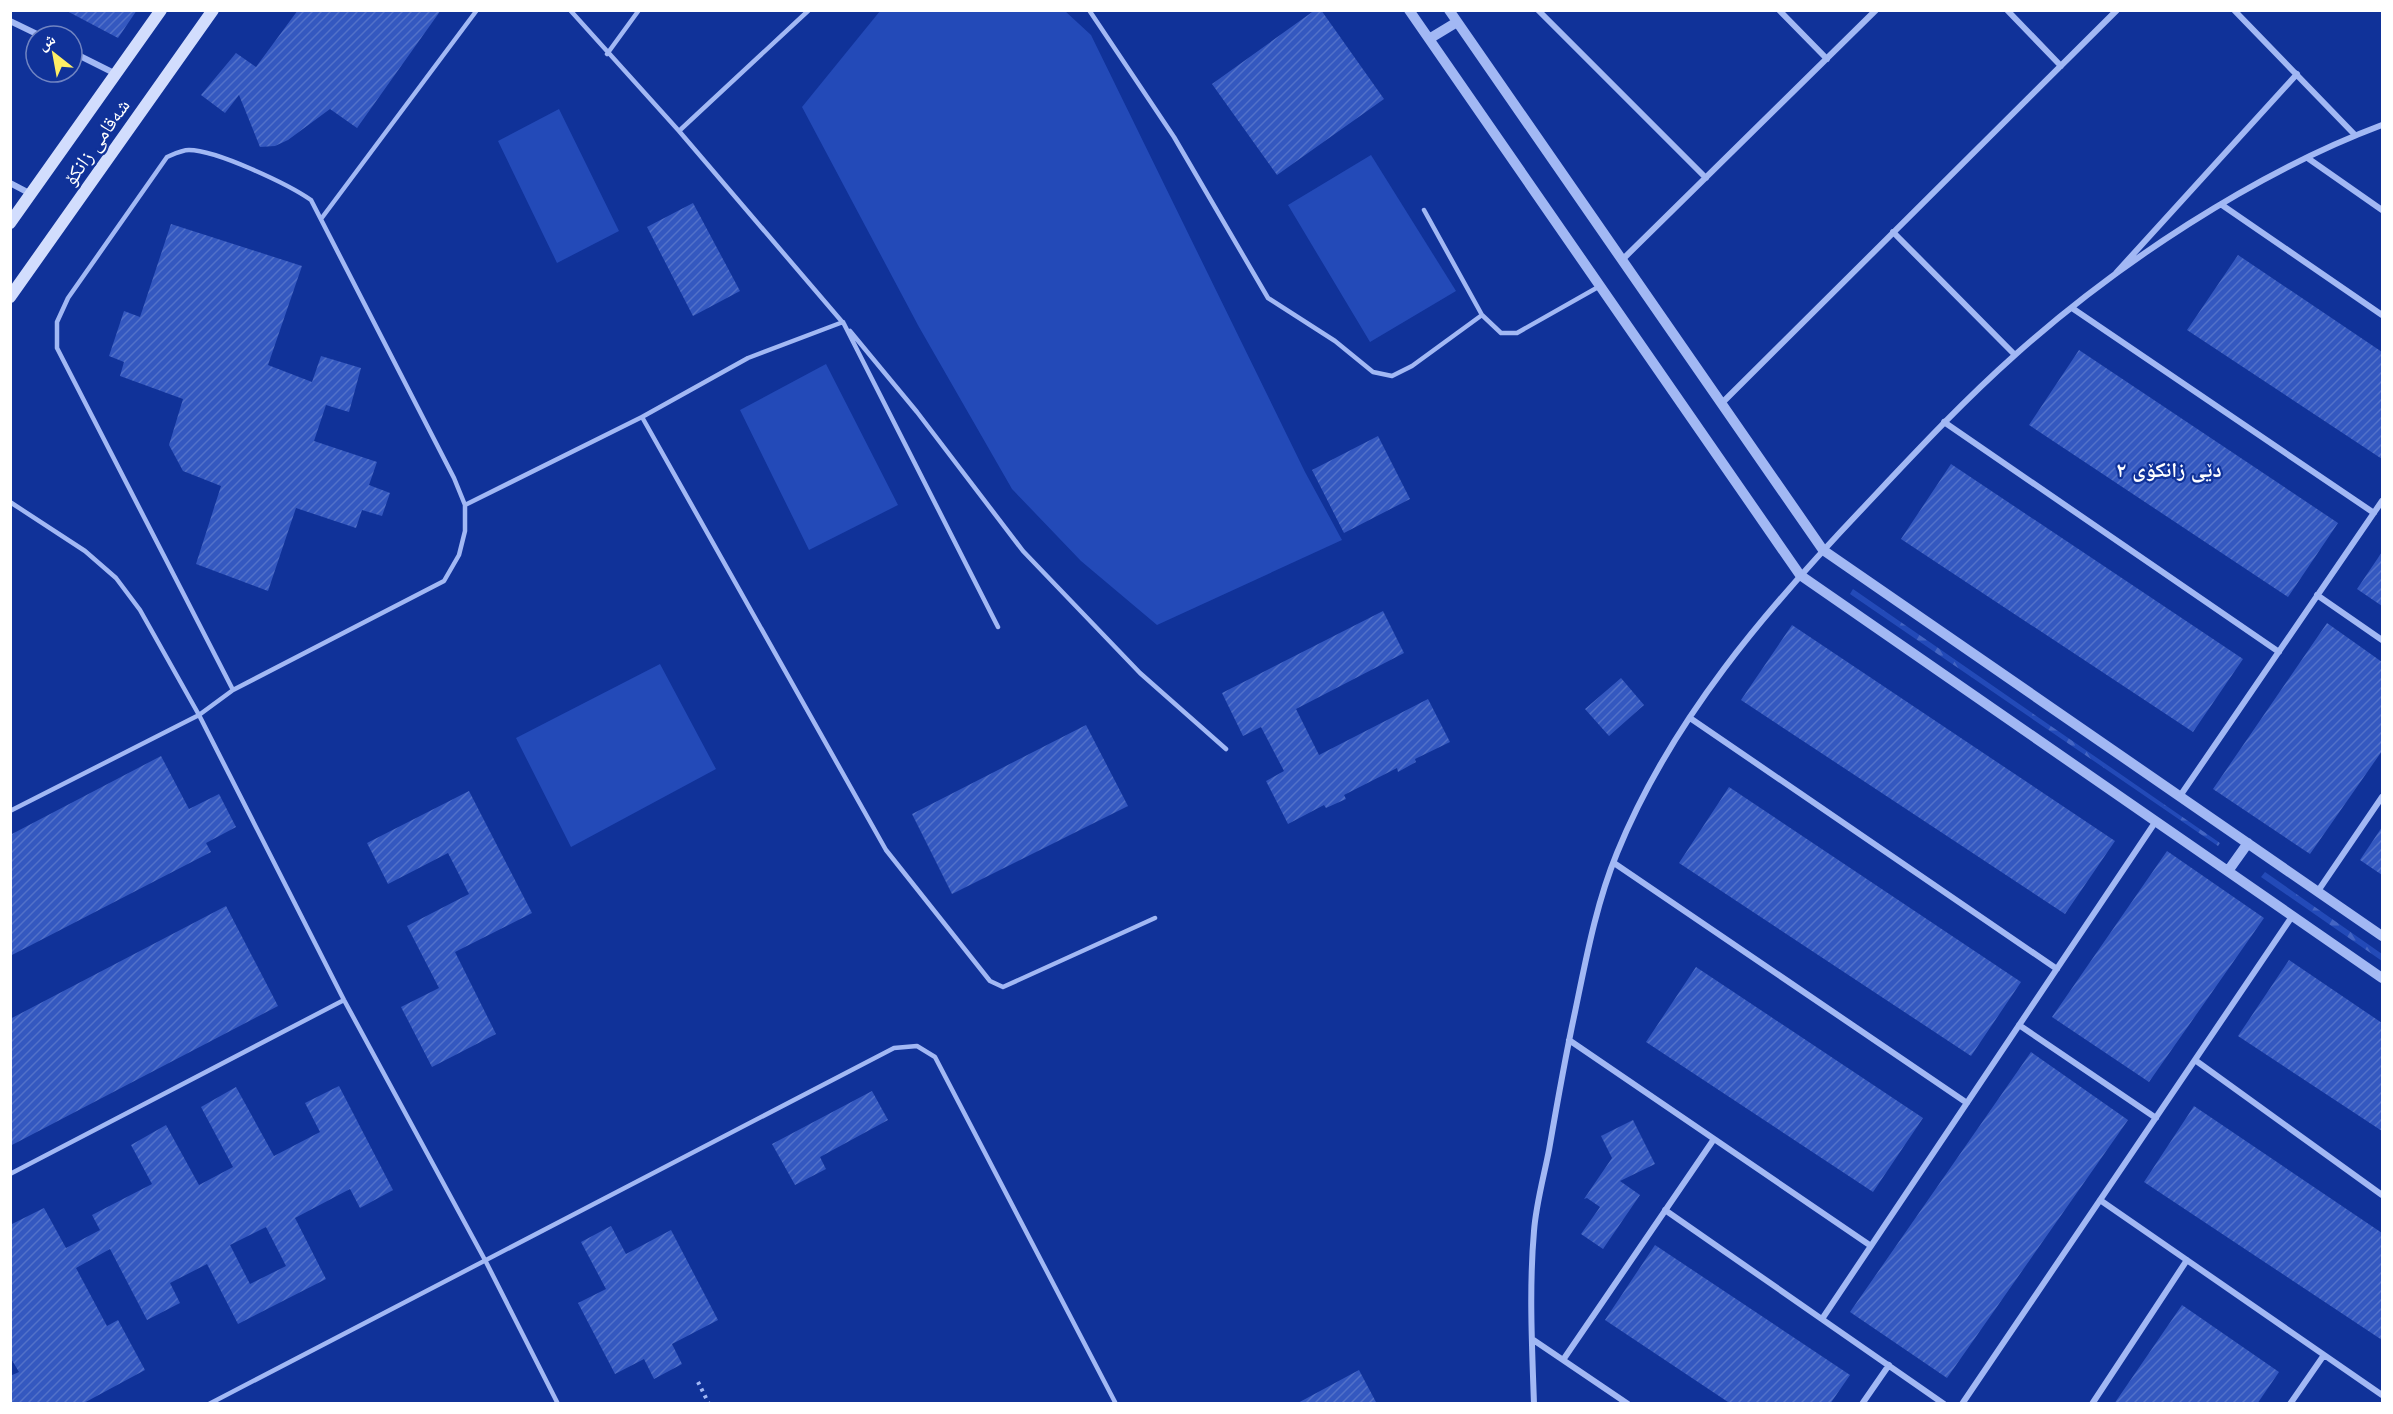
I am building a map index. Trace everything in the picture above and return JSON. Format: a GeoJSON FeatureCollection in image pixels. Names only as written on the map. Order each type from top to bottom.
{"type":"FeatureCollection","features":[{"type":"Feature","properties":{"kind":"main road","name":"شەقامی زانکۆ"},"geometry":{"type":"LineString","coordinates":[[10,223],[161,10]]}},
{"type":"Feature","properties":{"kind":"main road","name":"شەقامی زانکۆ"},"geometry":{"type":"LineString","coordinates":[[10,297],[213,10]]}},
{"type":"Feature","properties":{"kind":"street"},"geometry":{"type":"LineString","coordinates":[[1409,10],[1800,575],[2382,978]]}},
{"type":"Feature","properties":{"kind":"street"},"geometry":{"type":"LineString","coordinates":[[1449,10],[1720,405],[1823,550],[2382,936]]}},
{"type":"Feature","properties":{"kind":"street"},"geometry":{"type":"LineString","coordinates":[[1538,10],[1706,178]]}},
{"type":"Feature","properties":{"kind":"street"},"geometry":{"type":"LineString","coordinates":[[1779,10],[1827,58]]}},
{"type":"Feature","properties":{"kind":"street"},"geometry":{"type":"LineString","coordinates":[[1622,260],[1876,10]]}},
{"type":"Feature","properties":{"kind":"street"},"geometry":{"type":"LineString","coordinates":[[2007,10],[2061,66]]}},
{"type":"Feature","properties":{"kind":"street"},"geometry":{"type":"LineString","coordinates":[[1720,405],[2117,10]]}},
{"type":"Feature","properties":{"kind":"street"},"geometry":{"type":"LineString","coordinates":[[2234,10],[2355,135]]}},
{"type":"Feature","properties":{"kind":"street"},"geometry":{"type":"LineString","coordinates":[[10,21],[24,28]]}},
{"type":"Feature","properties":{"kind":"street"},"geometry":{"type":"LineString","coordinates":[[1429,39],[1457,22]]}},
{"type":"Feature","properties":{"kind":"street"},"geometry":{"type":"LineString","coordinates":[[84,58],[116,74]]}},
{"type":"Feature","properties":{"kind":"street"},"geometry":{"type":"LineString","coordinates":[[2108,282],[2297,74]]}},
{"type":"Feature","properties":{"kind":"street"},"geometry":{"type":"LineString","coordinates":[[1534,1404],[1532,1340],[1534,1229],[1569,1040],[1593,931],[1614,863],[1647,790],[1690,718],[1751,632],[1800,575],[1944,422],[2015,355],[2072,308],[2222,205],[2355,135],[2382,125]]}},
{"type":"Feature","properties":{"kind":"street"},"geometry":{"type":"LineString","coordinates":[[2309,159],[2382,210]]}},
{"type":"Feature","properties":{"kind":"street"},"geometry":{"type":"LineString","coordinates":[[10,183],[31,194]]}},
{"type":"Feature","properties":{"kind":"street"},"geometry":{"type":"LineString","coordinates":[[2222,205],[2382,315]]}},
{"type":"Feature","properties":{"kind":"street"},"geometry":{"type":"LineString","coordinates":[[1893,232],[2015,355]]}},
{"type":"Feature","properties":{"kind":"street"},"geometry":{"type":"LineString","coordinates":[[2072,308],[2374,513]]}},
{"type":"Feature","properties":{"kind":"street"},"geometry":{"type":"LineString","coordinates":[[1944,422],[2279,652]]}},
{"type":"Feature","properties":{"kind":"street"},"geometry":{"type":"LineString","coordinates":[[2180,796],[2382,501]]}},
{"type":"Feature","properties":{"kind":"street"},"geometry":{"type":"LineString","coordinates":[[2317,595],[2382,640]]}},
{"type":"Feature","properties":{"kind":"street"},"geometry":{"type":"LineString","coordinates":[[1690,718],[2057,969]]}},
{"type":"Feature","properties":{"kind":"street"},"geometry":{"type":"LineString","coordinates":[[2318,891],[2382,797]]}},
{"type":"Feature","properties":{"kind":"street"},"geometry":{"type":"LineString","coordinates":[[1822,1318],[2156,821]]}},
{"type":"Feature","properties":{"kind":"street"},"geometry":{"type":"LineString","coordinates":[[2228,871],[2248,843]]}},
{"type":"Feature","properties":{"kind":"street"},"geometry":{"type":"LineString","coordinates":[[1614,863],[1967,1103]]}},
{"type":"Feature","properties":{"kind":"street"},"geometry":{"type":"LineString","coordinates":[[1962,1404],[2293,915]]}},
{"type":"Feature","properties":{"kind":"street"},"geometry":{"type":"LineString","coordinates":[[2019,1025],[2156,1118]]}},
{"type":"Feature","properties":{"kind":"street"},"geometry":{"type":"LineString","coordinates":[[1569,1040],[1871,1245]]}},
{"type":"Feature","properties":{"kind":"street"},"geometry":{"type":"LineString","coordinates":[[2195,1060],[2382,1196]]}},
{"type":"Feature","properties":{"kind":"street"},"geometry":{"type":"LineString","coordinates":[[1563,1360],[1714,1139]]}},
{"type":"Feature","properties":{"kind":"street"},"geometry":{"type":"LineString","coordinates":[[2100,1200],[2382,1395]]}},
{"type":"Feature","properties":{"kind":"street"},"geometry":{"type":"LineString","coordinates":[[1665,1210],[1944,1404]]}},
{"type":"Feature","properties":{"kind":"street"},"geometry":{"type":"LineString","coordinates":[[2092,1404],[2187,1260]]}},
{"type":"Feature","properties":{"kind":"street"},"geometry":{"type":"LineString","coordinates":[[1532,1340],[1628,1404]]}},
{"type":"Feature","properties":{"kind":"street"},"geometry":{"type":"LineString","coordinates":[[2290,1404],[2324,1355]]}},
{"type":"Feature","properties":{"kind":"street"},"geometry":{"type":"LineString","coordinates":[[1862,1404],[1889,1365]]}},
{"type":"Feature","properties":{"kind":"lane"},"geometry":{"type":"LineString","coordinates":[[321,219],[477,10]]}},
{"type":"Feature","properties":{"kind":"lane"},"geometry":{"type":"LineString","coordinates":[[570,10],[607,54],[679,131],[843,322],[917,412],[1023,551],[1140,673],[1226,749]]}},
{"type":"Feature","properties":{"kind":"lane"},"geometry":{"type":"LineString","coordinates":[[607,54],[639,10]]}},
{"type":"Feature","properties":{"kind":"lane"},"geometry":{"type":"LineString","coordinates":[[679,131],[809,10]]}},
{"type":"Feature","properties":{"kind":"lane"},"geometry":{"type":"LineString","coordinates":[[1089,10],[1174,137],[1268,298],[1335,340],[1373,372],[1392,376],[1412,366],[1482,315]]}},
{"type":"Feature","properties":{"kind":"lane"},"geometry":{"type":"LineString","coordinates":[[10,811],[200,715],[233,690],[444,581],[459,555],[465,531],[465,505],[454,478],[311,200],[282,183],[204,152],[187,150],[167,157],[68,298],[57,322],[57,348],[233,690]]}},
{"type":"Feature","properties":{"kind":"lane"},"geometry":{"type":"LineString","coordinates":[[1424,210],[1482,315],[1501,333],[1517,333],[1600,286]]}},
{"type":"Feature","properties":{"kind":"lane"},"geometry":{"type":"LineString","coordinates":[[465,505],[642,417],[748,358],[843,322]]}},
{"type":"Feature","properties":{"kind":"lane"},"geometry":{"type":"LineString","coordinates":[[843,322],[998,627]]}},
{"type":"Feature","properties":{"kind":"lane"},"geometry":{"type":"LineString","coordinates":[[642,417],[886,850],[990,981],[1003,987],[1155,918]]}},
{"type":"Feature","properties":{"kind":"lane"},"geometry":{"type":"LineString","coordinates":[[10,502],[85,551],[116,578],[140,610],[200,715],[344,1000],[485,1260],[558,1404]]}},
{"type":"Feature","properties":{"kind":"lane"},"geometry":{"type":"LineString","coordinates":[[10,1174],[344,1000]]}},
{"type":"Feature","properties":{"kind":"lane"},"geometry":{"type":"LineString","coordinates":[[209,1404],[894,1048],[917,1046],[935,1057],[1116,1404]]}},
{"type":"Feature","properties":{"kind":"path"},"geometry":{"type":"LineString","coordinates":[[698,1382],[709,1404]]}},
{"type":"Feature","properties":{"kind":"green space"},"geometry":{"type":"Polygon","coordinates":[[[880,11],[1065,11],[1091,35],[1305,472],[1342,540],[1157,625],[1081,561],[1012,489],[919,327],[802,107],[880,11]]]}},
{"type":"Feature","properties":{"kind":"green space"},"geometry":{"type":"Polygon","coordinates":[[[559,109],[619,231],[557,263],[498,141],[559,109]]]}},
{"type":"Feature","properties":{"kind":"green space"},"geometry":{"type":"Polygon","coordinates":[[[1371,155],[1456,291],[1370,342],[1288,205],[1371,155]]]}},
{"type":"Feature","properties":{"kind":"green space"},"geometry":{"type":"Polygon","coordinates":[[[826,364],[898,505],[809,550],[740,410],[826,364]]]}},
{"type":"Feature","properties":{"kind":"green space"},"geometry":{"type":"Polygon","coordinates":[[[1853,589],[2220,843],[2218,846],[1850,594],[1853,589]]]}},
{"type":"Feature","properties":{"kind":"green space"},"geometry":{"type":"Polygon","coordinates":[[[660,664],[716,769],[571,847],[516,738],[660,664]]]}},
{"type":"Feature","properties":{"kind":"green space"},"geometry":{"type":"Polygon","coordinates":[[[2265,872],[2382,954],[2382,961],[2261,877],[2265,872]]]}},
{"type":"Feature","properties":{"kind":"building"},"geometry":{"type":"Polygon","coordinates":[[[65,10],[137,10],[118,38],[65,10]]]}},
{"type":"Feature","properties":{"kind":"building"},"geometry":{"type":"Polygon","coordinates":[[[298,10],[441,10],[357,128],[330,109],[288,140],[275,146],[260,147],[239,95],[225,113],[201,95],[236,53],[256,67],[298,10]]]}},
{"type":"Feature","properties":{"kind":"building"},"geometry":{"type":"Polygon","coordinates":[[[1315,10],[1321,10],[1384,99],[1277,175],[1212,84],[1315,10]]]}},
{"type":"Feature","properties":{"kind":"building"},"geometry":{"type":"Polygon","coordinates":[[[693,203],[740,291],[693,316],[647,227],[693,203]]]}},
{"type":"Feature","properties":{"kind":"building"},"geometry":{"type":"Polygon","coordinates":[[[171,224],[302,266],[268,365],[312,382],[321,356],[361,368],[349,412],[326,405],[314,441],[377,462],[369,485],[390,493],[382,516],[362,510],[356,528],[296,508],[268,591],[196,564],[221,486],[183,471],[169,445],[183,399],[120,376],[124,362],[109,356],[124,311],[140,317],[171,224]]]}},
{"type":"Feature","properties":{"kind":"building"},"geometry":{"type":"Polygon","coordinates":[[[2238,255],[2382,352],[2382,459],[2187,330],[2238,255]]]}},
{"type":"Feature","properties":{"kind":"building"},"geometry":{"type":"Polygon","coordinates":[[[2079,350],[2338,523],[2288,597],[2029,425],[2079,350]]]}},
{"type":"Feature","properties":{"kind":"building"},"geometry":{"type":"Polygon","coordinates":[[[1378,436],[1410,499],[1344,533],[1312,470],[1378,436]]]}},
{"type":"Feature","properties":{"kind":"building"},"geometry":{"type":"Polygon","coordinates":[[[1951,464],[2243,659],[2193,732],[1901,539],[1951,464]]]}},
{"type":"Feature","properties":{"kind":"building"},"geometry":{"type":"Polygon","coordinates":[[[2382,552],[2382,606],[2357,589],[2382,552]]]}},
{"type":"Feature","properties":{"kind":"building"},"geometry":{"type":"Polygon","coordinates":[[[1383,611],[1404,653],[1296,709],[1319,755],[1428,699],[1450,742],[1415,759],[1416,762],[1398,772],[1397,768],[1344,795],[1346,799],[1326,808],[1324,805],[1288,824],[1266,781],[1284,771],[1261,727],[1243,736],[1222,693],[1383,611]]]}},
{"type":"Feature","properties":{"kind":"building"},"geometry":{"type":"Polygon","coordinates":[[[2327,623],[2382,662],[2382,751],[2310,854],[2213,789],[2327,623]]]}},
{"type":"Feature","properties":{"kind":"building"},"geometry":{"type":"Polygon","coordinates":[[[1792,625],[2115,841],[2065,914],[1741,700],[1792,625]]]}},
{"type":"Feature","properties":{"kind":"building"},"geometry":{"type":"Polygon","coordinates":[[[1621,678],[1644,705],[1609,736],[1585,709],[1621,678]]]}},
{"type":"Feature","properties":{"kind":"building"},"geometry":{"type":"Polygon","coordinates":[[[1086,725],[1128,806],[952,894],[912,814],[1086,725]]]}},
{"type":"Feature","properties":{"kind":"building"},"geometry":{"type":"Polygon","coordinates":[[[161,756],[189,809],[219,794],[236,827],[206,843],[211,852],[10,956],[10,835],[161,756]]]}},
{"type":"Feature","properties":{"kind":"building"},"geometry":{"type":"Polygon","coordinates":[[[1729,787],[2021,982],[1971,1056],[1679,863],[1729,787]]]}},
{"type":"Feature","properties":{"kind":"building"},"geometry":{"type":"Polygon","coordinates":[[[469,791],[532,913],[455,952],[496,1034],[432,1067],[401,1007],[439,988],[407,926],[469,894],[448,853],[388,884],[367,843],[469,791]]]}},
{"type":"Feature","properties":{"kind":"building"},"geometry":{"type":"Polygon","coordinates":[[[2382,827],[2382,875],[2360,860],[2382,827]]]}},
{"type":"Feature","properties":{"kind":"building"},"geometry":{"type":"Polygon","coordinates":[[[2167,851],[2264,918],[2149,1082],[2052,1017],[2167,851]]]}},
{"type":"Feature","properties":{"kind":"building"},"geometry":{"type":"Polygon","coordinates":[[[226,906],[278,1006],[10,1146],[10,1019],[226,906]]]}},
{"type":"Feature","properties":{"kind":"building"},"geometry":{"type":"Polygon","coordinates":[[[2289,960],[2382,1023],[2382,1131],[2238,1036],[2289,960]]]}},
{"type":"Feature","properties":{"kind":"building"},"geometry":{"type":"Polygon","coordinates":[[[1696,967],[1923,1118],[1873,1192],[1646,1042],[1696,967]]]}},
{"type":"Feature","properties":{"kind":"building"},"geometry":{"type":"Polygon","coordinates":[[[2031,1052],[2128,1120],[1947,1378],[1850,1312],[2031,1052]]]}},
{"type":"Feature","properties":{"kind":"building"},"geometry":{"type":"Polygon","coordinates":[[[339,1086],[393,1190],[360,1208],[350,1189],[295,1218],[326,1279],[238,1324],[207,1264],[170,1283],[180,1303],[147,1320],[110,1249],[76,1268],[107,1326],[118,1320],[145,1370],[82,1404],[10,1404],[10,1376],[19,1372],[10,1357],[10,1225],[44,1208],[66,1248],[100,1230],[92,1215],[152,1184],[131,1145],[166,1125],[199,1185],[233,1167],[201,1107],[236,1087],[274,1156],[320,1132],[305,1103],[339,1086]],[[266,1227],[230,1245],[250,1284],[286,1266],[266,1227]]]}},
{"type":"Feature","properties":{"kind":"building"},"geometry":{"type":"Polygon","coordinates":[[[872,1091],[888,1120],[820,1157],[826,1169],[795,1185],[772,1144],[872,1091]]]}},
{"type":"Feature","properties":{"kind":"building"},"geometry":{"type":"Polygon","coordinates":[[[2194,1106],[2382,1233],[2382,1340],[2144,1182],[2194,1106]]]}},
{"type":"Feature","properties":{"kind":"building"},"geometry":{"type":"Polygon","coordinates":[[[1633,1120],[1655,1164],[1620,1181],[1640,1195],[1603,1249],[1581,1234],[1600,1207],[1587,1198],[1584,1199],[1612,1158],[1601,1136],[1633,1120]]]}},
{"type":"Feature","properties":{"kind":"building"},"geometry":{"type":"Polygon","coordinates":[[[611,1226],[626,1254],[671,1230],[718,1320],[672,1344],[682,1364],[654,1379],[644,1359],[615,1374],[578,1303],[606,1289],[581,1242],[611,1226]]]}},
{"type":"Feature","properties":{"kind":"building"},"geometry":{"type":"Polygon","coordinates":[[[1655,1245],[1850,1375],[1830,1404],[1731,1404],[1605,1320],[1655,1245]]]}},
{"type":"Feature","properties":{"kind":"building"},"geometry":{"type":"Polygon","coordinates":[[[2182,1305],[2279,1372],[2257,1404],[2114,1404],[2182,1305]]]}},
{"type":"Feature","properties":{"kind":"building"},"geometry":{"type":"Polygon","coordinates":[[[1359,1370],[1377,1404],[1296,1404],[1359,1370]]]}},
{"type":"Feature","properties":{"kind":"district","name":"دێی زانکۆی ٢"},"geometry":{"type":"Point","coordinates":[2169,470]}}]}
